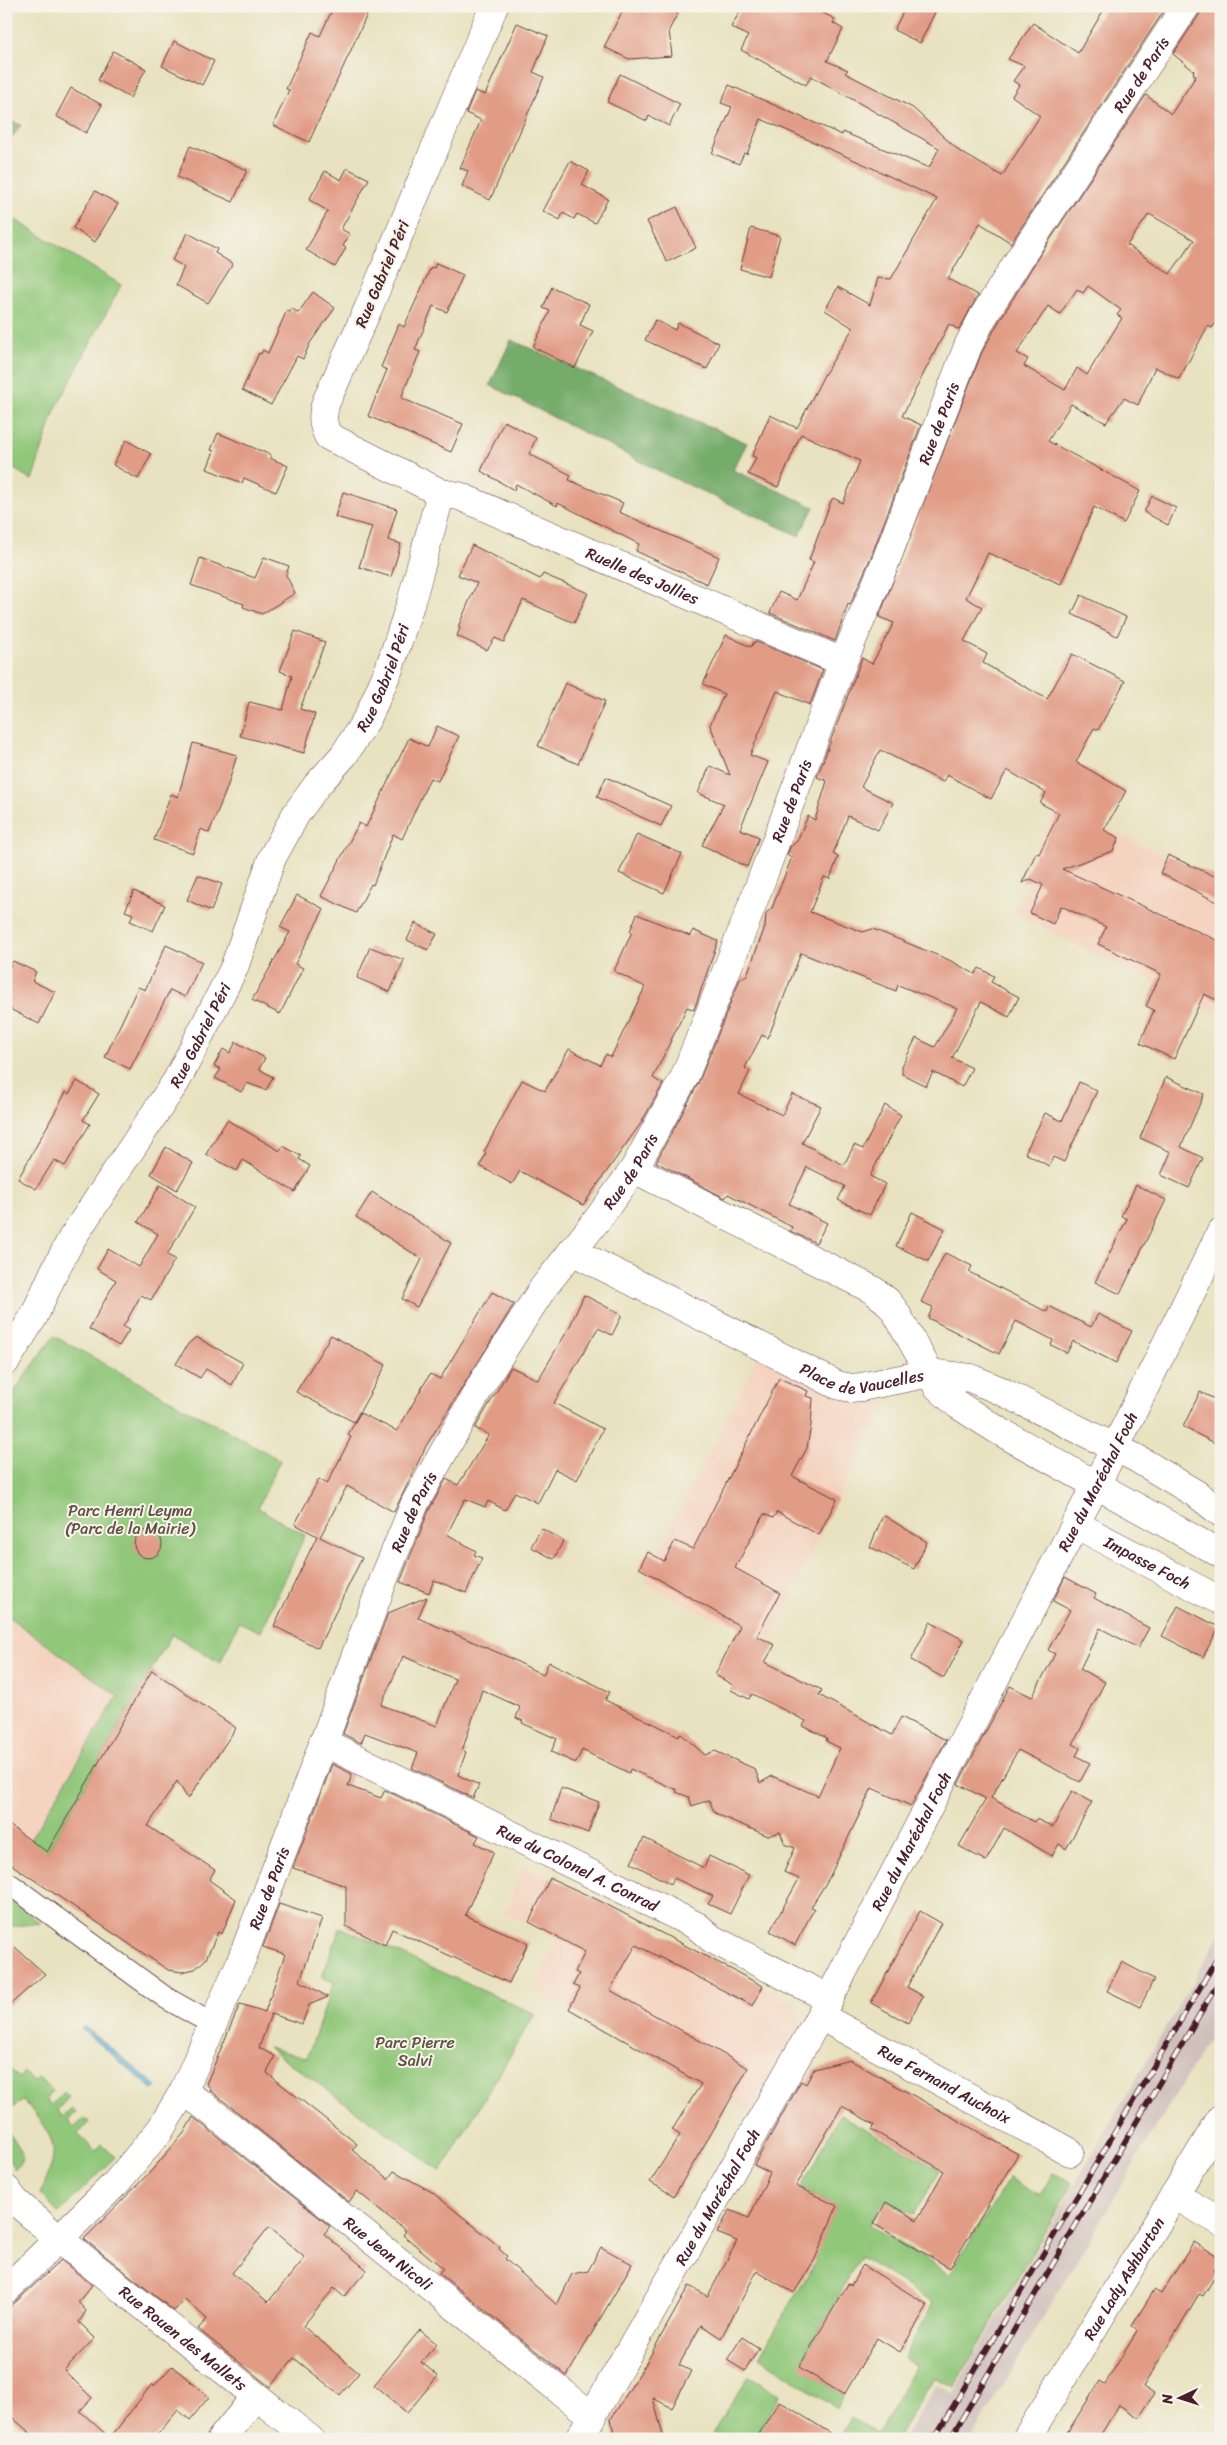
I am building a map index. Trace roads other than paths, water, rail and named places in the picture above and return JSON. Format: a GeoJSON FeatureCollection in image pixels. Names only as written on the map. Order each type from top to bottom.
{"type":"FeatureCollection","features":[{"type":"Feature","properties":{"kind":"street","name":"Rue Gabriel Péri"},"geometry":{"type":"LineString","coordinates":[[6,1361],[34,1316],[72,1238],[181,1072],[234,968],[272,858],[296,814],[316,785],[344,755],[368,716],[388,669],[411,602],[441,493],[328,436],[322,414],[368,309],[494,6]]}},
{"type":"Feature","properties":{"kind":"street","name":"Rue de Paris"},"geometry":{"type":"LineString","coordinates":[[6,2290],[116,2183],[160,2130],[183,2092],[214,2025],[314,1768],[385,1576],[415,1503],[484,1380],[543,1288],[634,1169],[684,1078],[746,921],[842,662],[885,563],[968,346],[983,318],[1088,152],[1186,6]]}},
{"type":"Feature","properties":{"kind":"street","name":"Ruelle des Jollies"},"geometry":{"type":"LineString","coordinates":[[441,493],[460,496],[842,662]]}},
{"type":"Feature","properties":{"kind":"street","name":"Place de Vaucelles"},"geometry":{"type":"LineString","coordinates":[[572,1250],[837,1385],[851,1388],[861,1387],[930,1373],[895,1311],[887,1301],[873,1290],[634,1169]]}},
{"type":"Feature","properties":{"kind":"street","name":"Rue du Maréchal Foch"},"geometry":{"type":"LineString","coordinates":[[586,2428],[825,2007],[1115,1448],[1221,1232]]}},
{"type":"Feature","properties":{"kind":"street"},"geometry":{"type":"LineString","coordinates":[[930,1373],[970,1378],[999,1390],[1115,1448],[1198,1494],[1221,1513]]}},
{"type":"Feature","properties":{"kind":"street"},"geometry":{"type":"LineString","coordinates":[[930,1373],[946,1396],[958,1406],[999,1431],[1221,1554]]}},
{"type":"Feature","properties":{"kind":"street","name":"Impasse Foch"},"geometry":{"type":"LineString","coordinates":[[1075,1524],[1221,1601]]}},
{"type":"Feature","properties":{"kind":"street","name":"Rue du Colonel A. Conrad"},"geometry":{"type":"LineString","coordinates":[[323,1742],[697,1926],[712,1939],[825,2007]]}},
{"type":"Feature","properties":{"kind":"street"},"geometry":{"type":"LineString","coordinates":[[10,1885],[166,1998],[214,2025]]}},
{"type":"Feature","properties":{"kind":"street","name":"Rue Fernand Auchoix"},"geometry":{"type":"LineString","coordinates":[[825,2007],[1070,2152]]}},
{"type":"Feature","properties":{"kind":"street","name":"Rue Jean Nicoli"},"geometry":{"type":"LineString","coordinates":[[183,2092],[202,2104],[586,2428]]}},
{"type":"Feature","properties":{"kind":"street","name":"Rue Lady Ashburton"},"geometry":{"type":"LineString","coordinates":[[1026,2439],[1221,2118]]}},
{"type":"Feature","properties":{"kind":"street","name":"Rue Rouen des Mallets"},"geometry":{"type":"LineString","coordinates":[[6,2189],[15,2201],[58,2238],[310,2439]]}},
{"type":"Feature","properties":{"kind":"street"},"geometry":{"type":"LineString","coordinates":[[1174,2195],[1221,2222]]}},
{"type":"Feature","properties":{"kind":"street"},"geometry":{"type":"LineString","coordinates":[[222,2439],[256,2396]]}},
{"type":"Feature","properties":{"kind":"water"},"geometry":{"type":"Polygon","coordinates":[[[84,2026],[157,2086],[154,2090],[81,2029],[84,2026]]]}},
{"type":"Feature","properties":{"kind":"railway"},"geometry":{"type":"LineString","coordinates":[[934,2439],[1221,1952]]}},
{"type":"Feature","properties":{"kind":"railway"},"geometry":{"type":"LineString","coordinates":[[950,2439],[1221,1978]]}},
{"type":"Feature","properties":{"kind":"park label","name":"Parc Henri Leyma (Parc de la Mairie)"},"geometry":{"type":"Point","coordinates":[130,1519]}},
{"type":"Feature","properties":{"kind":"park label","name":"Parc Pierre Salvi"},"geometry":{"type":"Point","coordinates":[415,2051]}}]}
